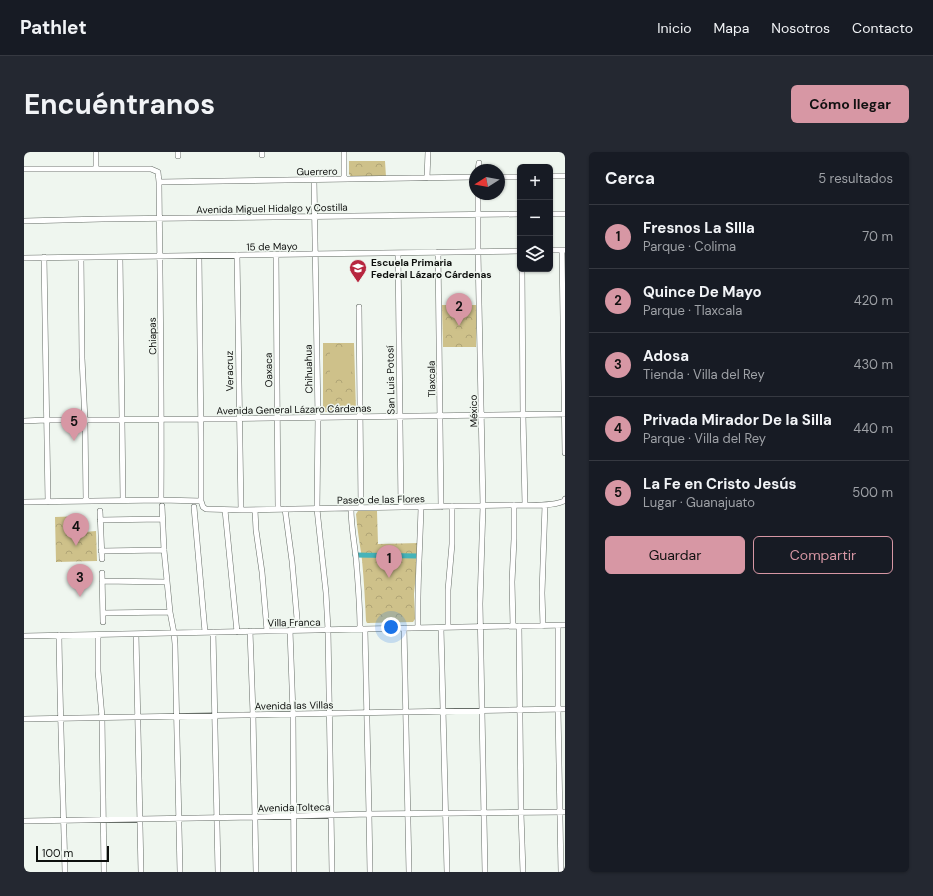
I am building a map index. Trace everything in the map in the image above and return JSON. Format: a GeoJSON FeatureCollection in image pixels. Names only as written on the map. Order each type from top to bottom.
{"type":"FeatureCollection","features":[{"type":"Feature","properties":{"kind":"street"},"geometry":{"type":"LineString","coordinates":[[24,169],[96,168],[96,152]]}},
{"type":"Feature","properties":{"kind":"street"},"geometry":{"type":"LineString","coordinates":[[344,152],[344,179]]}},
{"type":"Feature","properties":{"kind":"street"},"geometry":{"type":"LineString","coordinates":[[427,178],[428,152]]}},
{"type":"Feature","properties":{"kind":"street","name":"Chiapas"},"geometry":{"type":"LineString","coordinates":[[96,168],[151,169],[158,172],[162,420],[161,503],[170,612],[174,633],[180,872]]}},
{"type":"Feature","properties":{"kind":"street"},"geometry":{"type":"LineString","coordinates":[[553,176],[565,176]]}},
{"type":"Feature","properties":{"kind":"street","name":"Guerrero"},"geometry":{"type":"LineString","coordinates":[[159,182],[469,177]]}},
{"type":"Feature","properties":{"kind":"street"},"geometry":{"type":"LineString","coordinates":[[505,177],[517,177]]}},
{"type":"Feature","properties":{"kind":"street","name":"Chihuahua"},"geometry":{"type":"LineString","coordinates":[[314,180],[318,417],[317,508],[326,593],[328,630],[332,872]]}},
{"type":"Feature","properties":{"kind":"street","name":"México"},"geometry":{"type":"LineString","coordinates":[[478,200],[483,506],[480,578],[480,627],[485,872]]}},
{"type":"Feature","properties":{"kind":"street","name":"Avenida Miguel Hidalgo y Costilla"},"geometry":{"type":"LineString","coordinates":[[24,221],[517,214]]}},
{"type":"Feature","properties":{"kind":"street"},"geometry":{"type":"LineString","coordinates":[[553,214],[565,214]]}},
{"type":"Feature","properties":{"kind":"street"},"geometry":{"type":"LineString","coordinates":[[553,250],[564,250],[565,453]]}},
{"type":"Feature","properties":{"kind":"street","name":"15 de Mayo"},"geometry":{"type":"LineString","coordinates":[[24,258],[517,251]]}},
{"type":"Feature","properties":{"kind":"street","name":"Tlaxcala"},"geometry":{"type":"LineString","coordinates":[[438,252],[441,507]]}},
{"type":"Feature","properties":{"kind":"street","name":"San Luis Potosí"},"geometry":{"type":"LineString","coordinates":[[398,253],[401,507]]}},
{"type":"Feature","properties":{"kind":"street","name":"Veracruz"},"geometry":{"type":"LineString","coordinates":[[237,255],[241,510]]}},
{"type":"Feature","properties":{"kind":"street","name":"Oaxaca"},"geometry":{"type":"LineString","coordinates":[[276,255],[278,509]]}},
{"type":"Feature","properties":{"kind":"street"},"geometry":{"type":"LineString","coordinates":[[24,502],[123,500],[161,503],[201,501],[199,256]]}},
{"type":"Feature","properties":{"kind":"street"},"geometry":{"type":"LineString","coordinates":[[44,257],[48,502]]}},
{"type":"Feature","properties":{"kind":"street"},"geometry":{"type":"LineString","coordinates":[[81,257],[86,501]]}},
{"type":"Feature","properties":{"kind":"street"},"geometry":{"type":"LineString","coordinates":[[120,257],[123,500]]}},
{"type":"Feature","properties":{"kind":"street"},"geometry":{"type":"LineString","coordinates":[[522,272],[525,505]]}},
{"type":"Feature","properties":{"kind":"street"},"geometry":{"type":"LineString","coordinates":[[359,307],[360,508]]}},
{"type":"Feature","properties":{"kind":"street","name":"Avenida General Lázaro Cárdenas"},"geometry":{"type":"LineString","coordinates":[[24,422],[46,420],[201,420],[565,414]]}},
{"type":"Feature","properties":{"kind":"street","name":"Paseo de las Flores"},"geometry":{"type":"LineString","coordinates":[[201,501],[203,507],[206,509],[255,510],[545,505],[560,503],[564,501],[565,498]]}},
{"type":"Feature","properties":{"kind":"street"},"geometry":{"type":"LineString","coordinates":[[543,626],[542,593],[545,505]]}},
{"type":"Feature","properties":{"kind":"street"},"geometry":{"type":"LineString","coordinates":[[448,627],[448,590],[452,544],[452,506]]}},
{"type":"Feature","properties":{"kind":"street"},"geometry":{"type":"LineString","coordinates":[[513,626],[512,582],[514,506]]}},
{"type":"Feature","properties":{"kind":"street"},"geometry":{"type":"LineString","coordinates":[[418,628],[421,507]]}},
{"type":"Feature","properties":{"kind":"street"},"geometry":{"type":"LineString","coordinates":[[194,508],[205,632]]}},
{"type":"Feature","properties":{"kind":"street"},"geometry":{"type":"LineString","coordinates":[[351,508],[360,603],[367,713],[370,872]]}},
{"type":"Feature","properties":{"kind":"street"},"geometry":{"type":"LineString","coordinates":[[285,509],[292,561],[298,630]]}},
{"type":"Feature","properties":{"kind":"street"},"geometry":{"type":"LineString","coordinates":[[100,510],[102,559]]}},
{"type":"Feature","properties":{"kind":"street"},"geometry":{"type":"LineString","coordinates":[[225,510],[237,632]]}},
{"type":"Feature","properties":{"kind":"street"},"geometry":{"type":"LineString","coordinates":[[255,510],[267,631]]}},
{"type":"Feature","properties":{"kind":"street"},"geometry":{"type":"LineString","coordinates":[[100,520],[162,519]]}},
{"type":"Feature","properties":{"kind":"street"},"geometry":{"type":"LineString","coordinates":[[101,551],[164,550]]}},
{"type":"Feature","properties":{"kind":"street"},"geometry":{"type":"LineString","coordinates":[[102,573],[103,622]]}},
{"type":"Feature","properties":{"kind":"street"},"geometry":{"type":"LineString","coordinates":[[102,582],[168,582]]}},
{"type":"Feature","properties":{"kind":"street"},"geometry":{"type":"LineString","coordinates":[[103,613],[170,612]]}},
{"type":"Feature","properties":{"kind":"street","name":"Villa Franca"},"geometry":{"type":"LineString","coordinates":[[24,636],[565,625]]}},
{"type":"Feature","properties":{"kind":"street"},"geometry":{"type":"LineString","coordinates":[[520,626],[521,813],[523,872]]}},
{"type":"Feature","properties":{"kind":"street"},"geometry":{"type":"LineString","coordinates":[[558,626],[558,710],[562,812],[561,872]]}},
{"type":"Feature","properties":{"kind":"street"},"geometry":{"type":"LineString","coordinates":[[404,628],[409,872]]}},
{"type":"Feature","properties":{"kind":"street"},"geometry":{"type":"LineString","coordinates":[[441,628],[447,872]]}},
{"type":"Feature","properties":{"kind":"street"},"geometry":{"type":"LineString","coordinates":[[290,630],[294,714],[294,872]]}},
{"type":"Feature","properties":{"kind":"street"},"geometry":{"type":"LineString","coordinates":[[213,632],[218,872]]}},
{"type":"Feature","properties":{"kind":"street"},"geometry":{"type":"LineString","coordinates":[[250,632],[256,872]]}},
{"type":"Feature","properties":{"kind":"street"},"geometry":{"type":"LineString","coordinates":[[136,634],[142,872]]}},
{"type":"Feature","properties":{"kind":"street"},"geometry":{"type":"LineString","coordinates":[[59,635],[65,872]]}},
{"type":"Feature","properties":{"kind":"street"},"geometry":{"type":"LineString","coordinates":[[98,635],[98,671],[102,718],[104,872]]}},
{"type":"Feature","properties":{"kind":"street","name":"Avenida las Villas"},"geometry":{"type":"LineString","coordinates":[[24,719],[565,709]]}},
{"type":"Feature","properties":{"kind":"street","name":"Avenida Tolteca"},"geometry":{"type":"LineString","coordinates":[[24,821],[293,817],[370,814],[562,812]]}},
{"type":"Feature","properties":{"kind":"green space"},"geometry":{"type":"Polygon","coordinates":[[[349,161],[385,161],[386,177],[351,177],[349,174],[349,161]]]}},
{"type":"Feature","properties":{"kind":"green space"},"geometry":{"type":"Polygon","coordinates":[[[442,305],[477,305],[476,347],[443,347],[442,305]]]}},
{"type":"Feature","properties":{"kind":"green space"},"geometry":{"type":"Polygon","coordinates":[[[323,343],[354,343],[356,411],[323,412],[323,343]]]}},
{"type":"Feature","properties":{"kind":"green space"},"geometry":{"type":"Polygon","coordinates":[[[330,347],[352,347],[351,377],[330,377],[330,347]]]}},
{"type":"Feature","properties":{"kind":"green space"},"geometry":{"type":"Polygon","coordinates":[[[358,511],[377,511],[378,544],[419,543],[414,594],[415,619],[413,622],[367,623],[366,621],[363,568],[356,514],[358,511]]]}},
{"type":"Feature","properties":{"kind":"green space"},"geometry":{"type":"Polygon","coordinates":[[[84,516],[85,532],[96,531],[97,561],[56,562],[55,517],[84,516]]]}},
{"type":"Feature","properties":{"kind":"waterway"},"geometry":{"type":"LineString","coordinates":[[355,555],[418,556]]}},
{"type":"Feature","properties":{"kind":"place","name":"Escuela Primaria Federal Lázaro Cárdenas"},"geometry":{"type":"Point","coordinates":[358,283]}},
{"type":"Feature","properties":{"kind":"place","name":"Quince De Mayo"},"geometry":{"type":"Point","coordinates":[459,326]}},
{"type":"Feature","properties":{"kind":"place","name":"La Fe en Cristo Jesús"},"geometry":{"type":"Point","coordinates":[74,441]}},
{"type":"Feature","properties":{"kind":"place","name":"Privada Mirador De la Silla"},"geometry":{"type":"Point","coordinates":[76,546]}},
{"type":"Feature","properties":{"kind":"place","name":"Fresnos La SIlla"},"geometry":{"type":"Point","coordinates":[389,578]}},
{"type":"Feature","properties":{"kind":"place","name":"Adosa"},"geometry":{"type":"Point","coordinates":[80,597]}}]}
